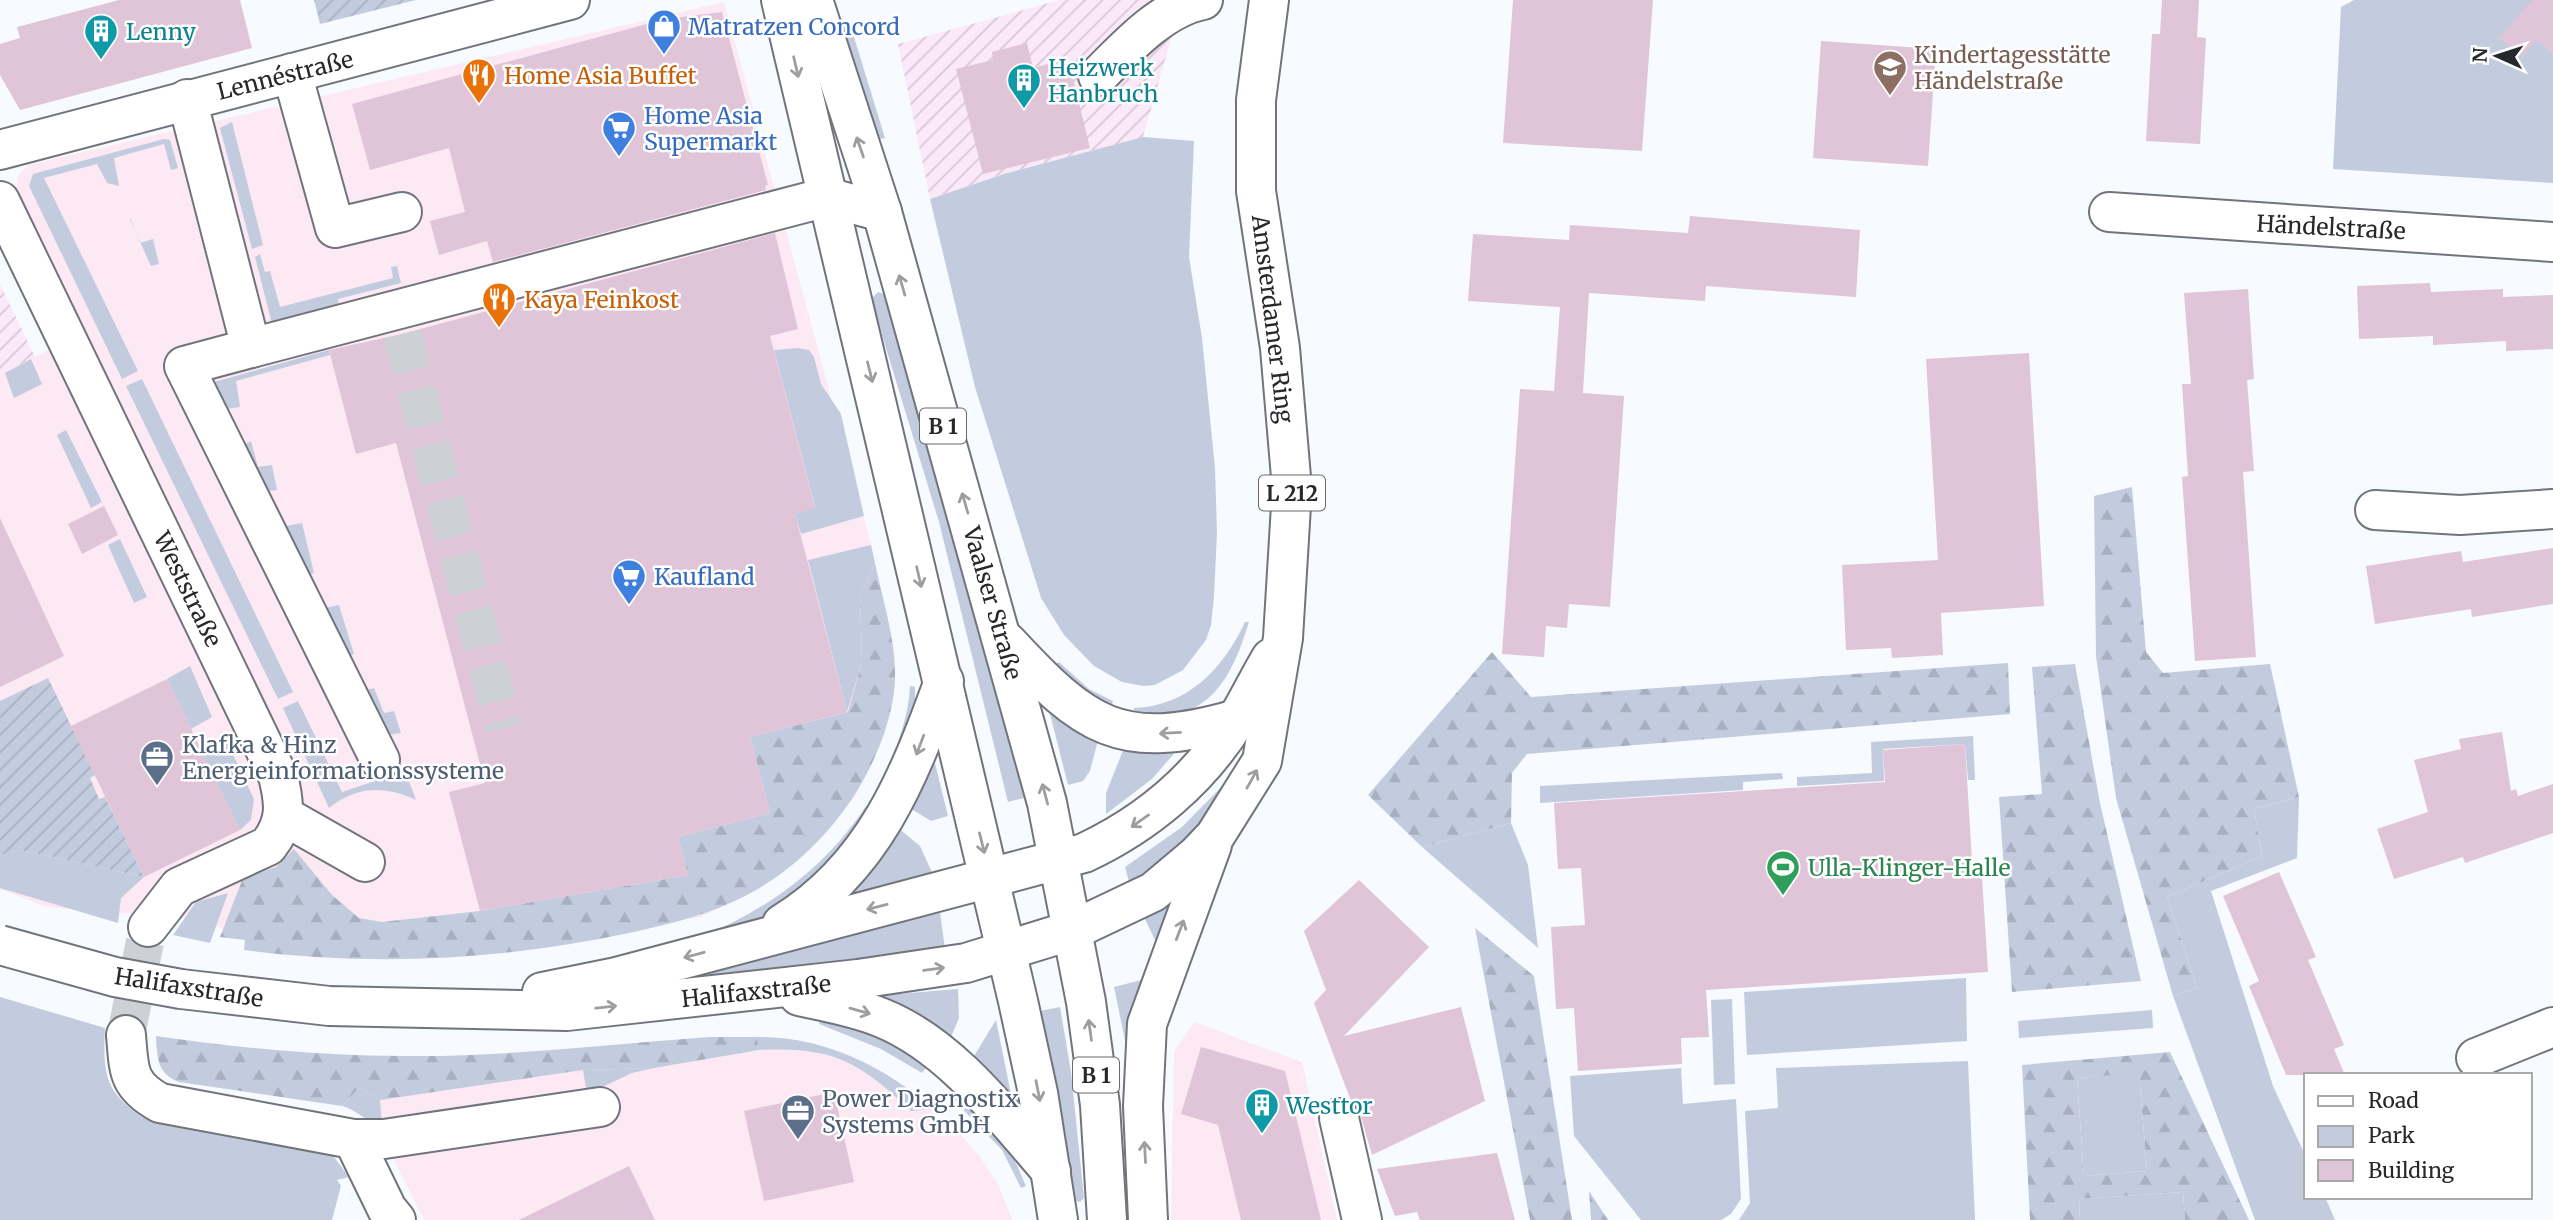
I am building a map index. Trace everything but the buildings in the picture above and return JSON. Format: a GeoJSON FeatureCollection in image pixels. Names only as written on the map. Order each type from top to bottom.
{"type":"FeatureCollection","features":[{"type":"Feature","properties":{"kind":"main road","name":"Lennéstraße"},"geometry":{"type":"LineString","coordinates":[[0,150],[570,0]]}},
{"type":"Feature","properties":{"kind":"main road","name":"Vaalser Straße"},"geometry":{"type":"LineString","coordinates":[[781,0],[944,681],[1025,870],[1059,935],[1100,1105],[1107,1220]]}},
{"type":"Feature","properties":{"kind":"main road","name":"Vaalser Straße"},"geometry":{"type":"LineString","coordinates":[[813,0],[882,212],[1004,639],[1025,870],[1007,952],[1038,1093],[1058,1220]]}},
{"type":"Feature","properties":{"kind":"main road"},"geometry":{"type":"LineString","coordinates":[[1098,76],[1132,42],[1185,3],[1203,0]]}},
{"type":"Feature","properties":{"kind":"main road","name":"Amsterdamer Ring"},"geometry":{"type":"LineString","coordinates":[[1059,935],[1153,892],[1215,836],[1262,761],[1283,638],[1292,489],[1280,348],[1256,191],[1256,100],[1269,0]]}},
{"type":"Feature","properties":{"kind":"main road"},"geometry":{"type":"LineString","coordinates":[[292,73],[335,228],[402,212]]}},
{"type":"Feature","properties":{"kind":"main road"},"geometry":{"type":"LineString","coordinates":[[187,99],[251,348]]}},
{"type":"Feature","properties":{"kind":"main road"},"geometry":{"type":"LineString","coordinates":[[380,760],[184,366],[251,348],[398,323],[827,197],[882,212]]}},
{"type":"Feature","properties":{"kind":"main road","name":"Weststraße"},"geometry":{"type":"LineString","coordinates":[[0,201],[9,241],[278,776],[285,803],[284,816]]}},
{"type":"Feature","properties":{"kind":"main road","name":"Händelstraße"},"geometry":{"type":"LineString","coordinates":[[2109,212],[2553,242]]}},
{"type":"Feature","properties":{"kind":"main road"},"geometry":{"type":"LineString","coordinates":[[2375,510],[2460,515],[2553,509]]}},
{"type":"Feature","properties":{"kind":"main road","name":"Amsterdamer Ring"},"geometry":{"type":"LineString","coordinates":[[1025,870],[1105,843],[1150,814],[1196,772],[1237,719],[1283,638]]}},
{"type":"Feature","properties":{"kind":"main road"},"geometry":{"type":"LineString","coordinates":[[1004,639],[1071,706],[1117,729],[1166,734],[1237,719]]}},
{"type":"Feature","properties":{"kind":"main road"},"geometry":{"type":"LineString","coordinates":[[760,937],[820,897],[876,833],[893,807],[944,681]]}},
{"type":"Feature","properties":{"kind":"main road"},"geometry":{"type":"LineString","coordinates":[[148,927],[179,887],[268,846],[278,834],[284,816],[365,862]]}},
{"type":"Feature","properties":{"kind":"main road"},"geometry":{"type":"LineString","coordinates":[[1148,1220],[1143,1106],[1147,1024],[1215,836]]}},
{"type":"Feature","properties":{"kind":"main road","name":"Halifaxstraße"},"geometry":{"type":"LineString","coordinates":[[465,1008],[616,977],[760,937],[1025,870]]}},
{"type":"Feature","properties":{"kind":"main road","name":"Halifaxstraße"},"geometry":{"type":"LineString","coordinates":[[0,946],[115,977],[181,989],[329,1006],[566,1012],[769,990],[943,967],[1007,952],[1059,935]]}},
{"type":"Feature","properties":{"kind":"main road"},"geometry":{"type":"LineString","coordinates":[[769,990],[882,1018],[922,1039],[983,1096],[1051,1171]]}},
{"type":"Feature","properties":{"kind":"main road"},"geometry":{"type":"LineString","coordinates":[[2476,1058],[2553,1027]]}},
{"type":"Feature","properties":{"kind":"main road"},"geometry":{"type":"LineString","coordinates":[[126,1035],[130,1074],[142,1093],[160,1103],[353,1139],[384,1139],[600,1107]]}},
{"type":"Feature","properties":{"kind":"main road"},"geometry":{"type":"LineString","coordinates":[[1339,1118],[1362,1220]]}},
{"type":"Feature","properties":{"kind":"main road"},"geometry":{"type":"LineString","coordinates":[[353,1139],[392,1214]]}},
{"type":"Feature","properties":{"kind":"shaded area"},"geometry":{"type":"Polygon","coordinates":[[[1060,0],[1168,0],[1174,29],[1143,137],[1004,174],[930,199],[898,44],[1060,0]]]}},
{"type":"Feature","properties":{"kind":"shaded area"},"geometry":{"type":"Polygon","coordinates":[[[724,2],[871,545],[895,658],[893,697],[885,733],[855,797],[810,849],[756,891],[698,918],[227,930],[195,919],[47,907],[0,889],[0,374],[70,339],[16,191],[18,176],[28,165],[724,2]]]}},
{"type":"Feature","properties":{"kind":"shaded area"},"geometry":{"type":"Polygon","coordinates":[[[0,284],[35,357],[0,374],[0,284]]]}},
{"type":"Feature","properties":{"kind":"shaded area"},"geometry":{"type":"Polygon","coordinates":[[[1194,1022],[1302,1062],[1337,1220],[1171,1220],[1174,1052],[1194,1022]]]}},
{"type":"Feature","properties":{"kind":"shaded area"},"geometry":{"type":"Polygon","coordinates":[[[787,1042],[847,1057],[933,1109],[937,1127],[951,1125],[978,1154],[998,1184],[1012,1220],[424,1220],[359,1088],[722,1046],[787,1042]]]}},
{"type":"Feature","properties":{"kind":"green space"},"geometry":{"type":"Polygon","coordinates":[[[314,0],[416,0],[320,24],[314,0]]]}},
{"type":"Feature","properties":{"kind":"green space"},"geometry":{"type":"Polygon","coordinates":[[[2354,0],[2553,0],[2553,183],[2333,169],[2341,7],[2354,0]]]}},
{"type":"Feature","properties":{"kind":"green space"},"geometry":{"type":"Polygon","coordinates":[[[845,24],[850,24],[885,138],[880,139],[840,29],[845,24]]]}},
{"type":"Feature","properties":{"kind":"green space"},"geometry":{"type":"Polygon","coordinates":[[[232,122],[263,245],[252,249],[220,128],[232,122]]]}},
{"type":"Feature","properties":{"kind":"green space"},"geometry":{"type":"Polygon","coordinates":[[[1143,137],[1194,141],[1189,257],[1202,338],[1215,468],[1217,533],[1214,597],[1211,625],[1206,640],[1183,670],[1155,685],[1143,686],[1122,682],[1094,666],[1064,635],[1041,598],[975,387],[930,199],[1004,174],[1143,137]]]}},
{"type":"Feature","properties":{"kind":"green space"},"geometry":{"type":"Polygon","coordinates":[[[164,139],[170,140],[178,168],[171,170],[164,144],[114,158],[119,186],[107,183],[97,164],[44,178],[138,371],[122,379],[29,186],[33,174],[164,139]]]}},
{"type":"Feature","properties":{"kind":"green space"},"geometry":{"type":"Polygon","coordinates":[[[153,239],[159,264],[151,266],[140,243],[153,239]]]}},
{"type":"Feature","properties":{"kind":"green space"},"geometry":{"type":"Polygon","coordinates":[[[260,254],[265,272],[270,271],[280,307],[393,278],[391,267],[397,266],[401,283],[338,299],[339,306],[272,324],[255,257],[260,254]]]}},
{"type":"Feature","properties":{"kind":"green space"},"geometry":{"type":"Polygon","coordinates":[[[878,292],[886,295],[1027,797],[1008,802],[939,522],[871,299],[878,292]]]}},
{"type":"Feature","properties":{"kind":"green space"},"geometry":{"type":"Polygon","coordinates":[[[329,350],[330,355],[236,381],[240,407],[227,409],[214,382],[329,350]]]}},
{"type":"Feature","properties":{"kind":"green space"},"geometry":{"type":"Polygon","coordinates":[[[774,350],[809,350],[814,357],[821,384],[841,414],[864,516],[801,534],[795,514],[815,507],[774,350]]]}},
{"type":"Feature","properties":{"kind":"green space"},"geometry":{"type":"Polygon","coordinates":[[[31,359],[42,384],[14,398],[5,373],[31,359]]]}},
{"type":"Feature","properties":{"kind":"green space"},"geometry":{"type":"Polygon","coordinates":[[[142,379],[293,692],[278,699],[126,386],[142,379]]]}},
{"type":"Feature","properties":{"kind":"green space"},"geometry":{"type":"Polygon","coordinates":[[[66,430],[102,502],[91,508],[57,435],[66,430]]]}},
{"type":"Feature","properties":{"kind":"green space"},"geometry":{"type":"Polygon","coordinates":[[[251,441],[258,467],[272,465],[277,490],[268,491],[244,445],[251,441]]]}},
{"type":"Feature","properties":{"kind":"green space"},"geometry":{"type":"Polygon","coordinates":[[[2132,487],[2146,652],[2163,673],[2270,664],[2299,797],[2254,809],[2262,856],[2167,897],[2197,988],[2173,996],[2116,798],[2096,656],[2094,496],[2132,487]]]}},
{"type":"Feature","properties":{"kind":"green space"},"geometry":{"type":"Polygon","coordinates":[[[302,523],[314,573],[307,575],[285,526],[302,523]]]}},
{"type":"Feature","properties":{"kind":"green space"},"geometry":{"type":"Polygon","coordinates":[[[120,539],[147,597],[134,603],[108,545],[120,539]]]}},
{"type":"Feature","properties":{"kind":"green space"},"geometry":{"type":"Polygon","coordinates":[[[871,545],[875,563],[860,595],[862,662],[847,712],[808,560],[871,545]]]}},
{"type":"Feature","properties":{"kind":"green space"},"geometry":{"type":"Polygon","coordinates":[[[875,563],[895,665],[893,699],[886,728],[861,784],[825,834],[803,856],[754,891],[708,912],[629,933],[486,955],[389,959],[292,955],[244,950],[245,940],[220,937],[243,878],[276,867],[294,849],[332,895],[359,918],[382,922],[480,911],[688,875],[678,837],[770,813],[750,737],[848,712],[862,662],[860,595],[875,563]]]}},
{"type":"Feature","properties":{"kind":"green space"},"geometry":{"type":"Polygon","coordinates":[[[339,605],[354,654],[347,657],[325,608],[339,605]]]}},
{"type":"Feature","properties":{"kind":"green space"},"geometry":{"type":"Polygon","coordinates":[[[1245,622],[1249,622],[1234,663],[1208,699],[1196,707],[1176,714],[1132,719],[1134,708],[1171,700],[1202,682],[1226,655],[1245,622]]]}},
{"type":"Feature","properties":{"kind":"green space"},"geometry":{"type":"Polygon","coordinates":[[[1492,652],[1531,697],[2008,663],[2010,714],[1527,754],[1512,773],[1511,823],[1422,847],[1368,795],[1492,652]]]}},
{"type":"Feature","properties":{"kind":"green space"},"geometry":{"type":"Polygon","coordinates":[[[1059,662],[1089,689],[1113,701],[1110,712],[1055,664],[1059,662]]]}},
{"type":"Feature","properties":{"kind":"green space"},"geometry":{"type":"Polygon","coordinates":[[[2075,664],[2100,803],[2141,981],[2012,992],[1999,797],[2042,794],[2032,667],[2075,664]]]}},
{"type":"Feature","properties":{"kind":"green space"},"geometry":{"type":"Polygon","coordinates":[[[190,666],[212,717],[191,729],[167,679],[190,666]]]}},
{"type":"Feature","properties":{"kind":"green space"},"geometry":{"type":"Polygon","coordinates":[[[48,678],[95,775],[90,778],[99,799],[105,797],[144,877],[20,850],[0,855],[0,701],[48,678]]]}},
{"type":"Feature","properties":{"kind":"green space"},"geometry":{"type":"Polygon","coordinates":[[[910,686],[915,687],[915,712],[887,794],[877,788],[899,738],[910,686]]]}},
{"type":"Feature","properties":{"kind":"green space"},"geometry":{"type":"Polygon","coordinates":[[[374,688],[384,713],[394,711],[401,733],[386,735],[363,691],[374,688]]]}},
{"type":"Feature","properties":{"kind":"green space"},"geometry":{"type":"Polygon","coordinates":[[[298,701],[342,792],[405,771],[416,800],[393,792],[371,790],[350,795],[329,808],[283,708],[298,701]]]}},
{"type":"Feature","properties":{"kind":"green space"},"geometry":{"type":"Polygon","coordinates":[[[1049,710],[1098,740],[1090,771],[1083,781],[1068,785],[1049,710]]]}},
{"type":"Feature","properties":{"kind":"green space"},"geometry":{"type":"Polygon","coordinates":[[[1973,736],[1975,780],[1968,780],[1965,744],[1883,749],[1884,781],[1797,786],[1797,777],[1872,773],[1871,742],[1973,736]]]}},
{"type":"Feature","properties":{"kind":"green space"},"geometry":{"type":"Polygon","coordinates":[[[225,738],[254,799],[251,820],[240,830],[201,750],[225,738]]]}},
{"type":"Feature","properties":{"kind":"green space"},"geometry":{"type":"Polygon","coordinates":[[[1124,748],[1178,749],[1152,779],[1106,814],[1106,793],[1124,748]]]}},
{"type":"Feature","properties":{"kind":"green space"},"geometry":{"type":"Polygon","coordinates":[[[934,759],[948,816],[931,821],[908,807],[934,759]]]}},
{"type":"Feature","properties":{"kind":"green space"},"geometry":{"type":"Polygon","coordinates":[[[1238,770],[1207,823],[1130,886],[1125,867],[1182,827],[1238,770]]]}},
{"type":"Feature","properties":{"kind":"green space"},"geometry":{"type":"Polygon","coordinates":[[[1782,773],[1783,779],[1743,782],[1743,790],[1540,803],[1540,786],[1782,773]]]}},
{"type":"Feature","properties":{"kind":"green space"},"geometry":{"type":"Polygon","coordinates":[[[2299,797],[2297,858],[2211,891],[2273,1086],[2304,1153],[2304,1199],[2326,1199],[2335,1220],[2255,1220],[2173,996],[2197,988],[2167,897],[2262,856],[2254,809],[2299,797]]]}},
{"type":"Feature","properties":{"kind":"green space"},"geometry":{"type":"Polygon","coordinates":[[[866,806],[876,813],[829,872],[751,928],[702,936],[750,913],[794,884],[833,848],[866,806]]]}},
{"type":"Feature","properties":{"kind":"green space"},"geometry":{"type":"Polygon","coordinates":[[[1511,823],[1528,865],[1538,948],[1422,847],[1511,823]]]}},
{"type":"Feature","properties":{"kind":"green space"},"geometry":{"type":"Polygon","coordinates":[[[897,827],[920,846],[935,879],[831,902],[897,827]]]}},
{"type":"Feature","properties":{"kind":"green space"},"geometry":{"type":"Polygon","coordinates":[[[20,850],[144,877],[121,898],[118,923],[0,888],[0,855],[20,850]]]}},
{"type":"Feature","properties":{"kind":"green space"},"geometry":{"type":"Polygon","coordinates":[[[228,893],[210,943],[173,935],[196,902],[228,893]]]}},
{"type":"Feature","properties":{"kind":"green space"},"geometry":{"type":"Polygon","coordinates":[[[1176,897],[1156,942],[1145,919],[1176,897]]]}},
{"type":"Feature","properties":{"kind":"green space"},"geometry":{"type":"Polygon","coordinates":[[[939,905],[945,949],[678,981],[939,905]]]}},
{"type":"Feature","properties":{"kind":"green space"},"geometry":{"type":"Polygon","coordinates":[[[1475,928],[1534,976],[1572,1220],[1530,1220],[1475,928]]]}},
{"type":"Feature","properties":{"kind":"green space"},"geometry":{"type":"Polygon","coordinates":[[[1149,978],[1127,1050],[1114,987],[1149,978]]]}},
{"type":"Feature","properties":{"kind":"green space"},"geometry":{"type":"Polygon","coordinates":[[[1966,978],[1967,1041],[1747,1055],[1744,992],[1966,978]]]}},
{"type":"Feature","properties":{"kind":"green space"},"geometry":{"type":"Polygon","coordinates":[[[958,989],[959,1018],[946,1049],[873,996],[958,989]]]}},
{"type":"Feature","properties":{"kind":"green space"},"geometry":{"type":"Polygon","coordinates":[[[0,997],[105,1028],[108,1080],[129,1108],[142,1117],[331,1153],[349,1177],[337,1180],[341,1186],[332,1220],[0,1220],[0,997]]]}},
{"type":"Feature","properties":{"kind":"green space"},"geometry":{"type":"Polygon","coordinates":[[[1732,999],[1735,1084],[1714,1085],[1711,1000],[1732,999]]]}},
{"type":"Feature","properties":{"kind":"green space"},"geometry":{"type":"Polygon","coordinates":[[[1060,1007],[1071,1072],[1084,1198],[1080,1202],[1074,1200],[1040,1011],[1060,1007]]]}},
{"type":"Feature","properties":{"kind":"green space"},"geometry":{"type":"Polygon","coordinates":[[[2152,1010],[2153,1028],[2019,1038],[2018,1021],[2152,1010]]]}},
{"type":"Feature","properties":{"kind":"green space"},"geometry":{"type":"Polygon","coordinates":[[[820,1020],[884,1040],[928,1065],[922,1073],[881,1049],[819,1024],[820,1020]]]}},
{"type":"Feature","properties":{"kind":"green space"},"geometry":{"type":"Polygon","coordinates":[[[996,1020],[1013,1104],[968,1066],[996,1020]]]}},
{"type":"Feature","properties":{"kind":"green space"},"geometry":{"type":"Polygon","coordinates":[[[156,1036],[280,1050],[374,1056],[444,1056],[558,1050],[709,1037],[757,1037],[759,1050],[654,1068],[583,1070],[380,1100],[359,1088],[342,1106],[179,1082],[162,1069],[156,1036]]]}},
{"type":"Feature","properties":{"kind":"green space"},"geometry":{"type":"Polygon","coordinates":[[[757,1037],[805,1042],[851,1056],[894,1079],[933,1109],[911,1111],[876,1080],[844,1061],[807,1051],[759,1050],[757,1037]]]}},
{"type":"Feature","properties":{"kind":"green space"},"geometry":{"type":"Polygon","coordinates":[[[2170,1052],[2249,1220],[2185,1220],[2183,1192],[2079,1199],[2080,1220],[2030,1220],[2022,1065],[2170,1052]],[[2139,1073],[2077,1078],[2084,1176],[2147,1171],[2139,1073]]]}},
{"type":"Feature","properties":{"kind":"green space"},"geometry":{"type":"Polygon","coordinates":[[[1968,1061],[1975,1220],[1739,1220],[1750,1203],[1745,1111],[1778,1108],[1776,1068],[1968,1061]]]}},
{"type":"Feature","properties":{"kind":"green space"},"geometry":{"type":"Polygon","coordinates":[[[654,1068],[632,1073],[587,1094],[583,1070],[654,1068]]]}},
{"type":"Feature","properties":{"kind":"green space"},"geometry":{"type":"Polygon","coordinates":[[[1681,1068],[1683,1104],[1736,1099],[1741,1199],[1731,1214],[1721,1220],[1641,1220],[1574,1136],[1570,1076],[1681,1068]]]}},
{"type":"Feature","properties":{"kind":"green space"},"geometry":{"type":"Polygon","coordinates":[[[2139,1072],[2147,1171],[2084,1176],[2077,1078],[2139,1072]]]}},
{"type":"Feature","properties":{"kind":"green space"},"geometry":{"type":"Polygon","coordinates":[[[359,1088],[380,1100],[382,1125],[342,1106],[359,1088]]]}},
{"type":"Feature","properties":{"kind":"green space"},"geometry":{"type":"Polygon","coordinates":[[[958,1090],[1012,1154],[1026,1186],[1021,1188],[1002,1150],[951,1097],[958,1090]]]}},
{"type":"Feature","properties":{"kind":"green space"},"geometry":{"type":"Polygon","coordinates":[[[1589,1191],[1608,1220],[1591,1220],[1589,1191]]]}},
{"type":"Feature","properties":{"kind":"green space"},"geometry":{"type":"Polygon","coordinates":[[[2183,1192],[2185,1220],[2080,1220],[2079,1199],[2183,1192]]]}},
{"type":"Feature","properties":{"kind":"tunnel"},"geometry":{"type":"LineString","coordinates":[[402,334],[504,728]]}},
{"type":"Feature","properties":{"kind":"tunnel"},"geometry":{"type":"LineString","coordinates":[[126,1035],[148,927]]}},
{"type":"Feature","properties":{"kind":"place","name":"Matratzen Concord"},"geometry":{"type":"Point","coordinates":[664,56]}},
{"type":"Feature","properties":{"kind":"place","name":"Lenny"},"geometry":{"type":"Point","coordinates":[101,61]}},
{"type":"Feature","properties":{"kind":"place","name":"Kindertagesstätte Händelstraße"},"geometry":{"type":"Point","coordinates":[1890,97]}},
{"type":"Feature","properties":{"kind":"place","name":"Home Asia Buffet"},"geometry":{"type":"Point","coordinates":[479,105]}},
{"type":"Feature","properties":{"kind":"place","name":"Heizwerk Hanbruch"},"geometry":{"type":"Point","coordinates":[1024,110]}},
{"type":"Feature","properties":{"kind":"place","name":"Home Asia Supermarkt"},"geometry":{"type":"Point","coordinates":[619,158]}},
{"type":"Feature","properties":{"kind":"place","name":"Kaya Feinkost"},"geometry":{"type":"Point","coordinates":[499,329]}},
{"type":"Feature","properties":{"kind":"place","name":"Kaufland"},"geometry":{"type":"Point","coordinates":[629,606]}},
{"type":"Feature","properties":{"kind":"place","name":"Klafka & Hinz Energieinformationssysteme"},"geometry":{"type":"Point","coordinates":[157,787]}},
{"type":"Feature","properties":{"kind":"place","name":"Ulla-Klinger-Halle"},"geometry":{"type":"Point","coordinates":[1783,897]}},
{"type":"Feature","properties":{"kind":"place","name":"Westtor"},"geometry":{"type":"Point","coordinates":[1262,1135]}},
{"type":"Feature","properties":{"kind":"place","name":"Power Diagnostix Systems GmbH"},"geometry":{"type":"Point","coordinates":[798,1141]}}]}
